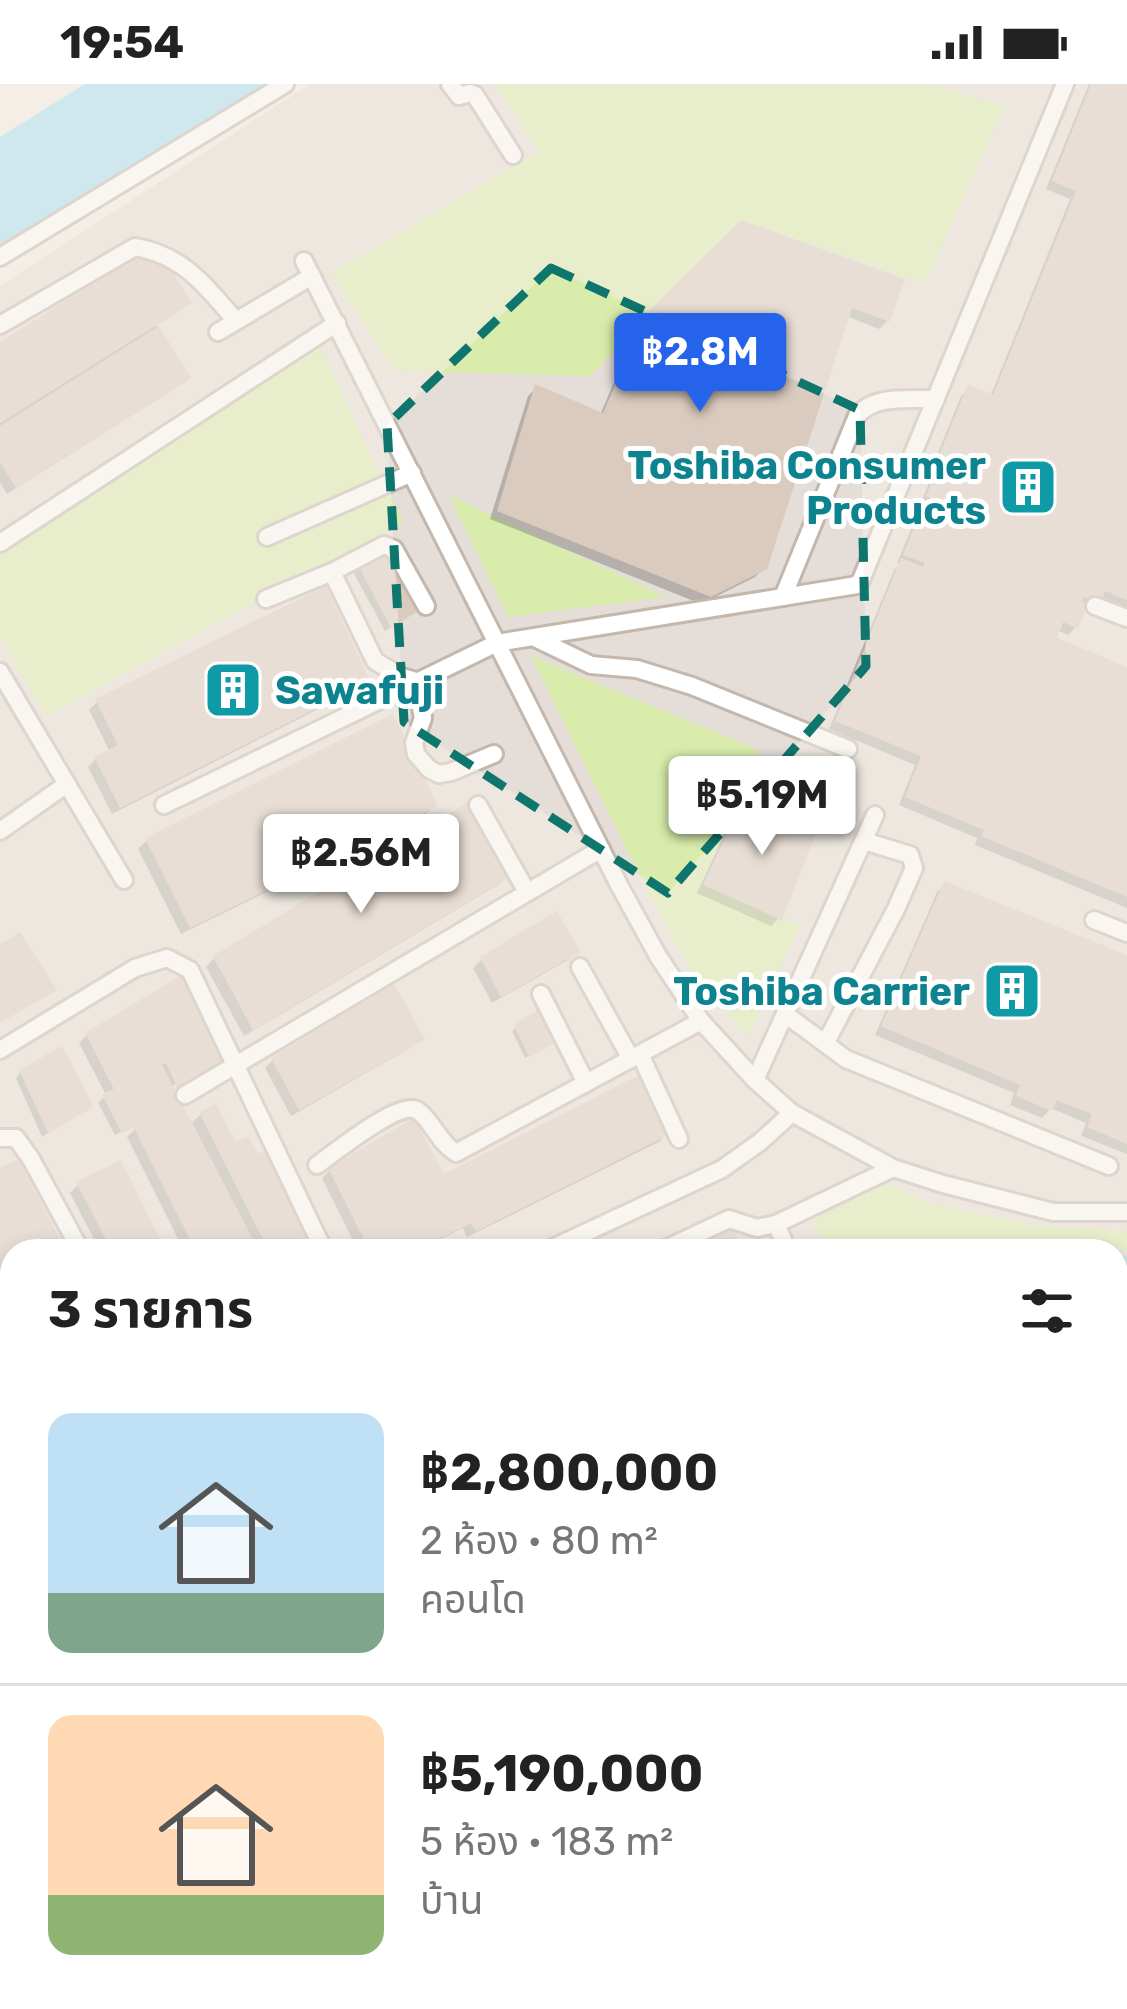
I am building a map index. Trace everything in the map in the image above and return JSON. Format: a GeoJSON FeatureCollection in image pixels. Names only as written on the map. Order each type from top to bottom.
{"type":"FeatureCollection","features":[{"type":"Feature","properties":{"kind":"street"},"geometry":{"type":"LineString","coordinates":[[0,257],[285,84]]}},
{"type":"Feature","properties":{"kind":"street"},"geometry":{"type":"LineString","coordinates":[[450,84],[460,96],[473,93],[513,155]]}},
{"type":"Feature","properties":{"kind":"street"},"geometry":{"type":"LineString","coordinates":[[164,805],[497,643],[853,587],[861,580],[1065,84]]}},
{"type":"Feature","properties":{"kind":"street"},"geometry":{"type":"LineString","coordinates":[[0,325],[135,247],[193,271],[236,321]]}},
{"type":"Feature","properties":{"kind":"street"},"geometry":{"type":"LineString","coordinates":[[218,332],[308,268],[658,956],[701,1022],[755,1080],[792,1113],[893,1168],[1053,1212],[1127,1212]]}},
{"type":"Feature","properties":{"kind":"street"},"geometry":{"type":"LineString","coordinates":[[0,543],[337,323]]}},
{"type":"Feature","properties":{"kind":"street"},"geometry":{"type":"LineString","coordinates":[[783,597],[864,406],[935,399]]}},
{"type":"Feature","properties":{"kind":"street"},"geometry":{"type":"LineString","coordinates":[[267,537],[412,473]]}},
{"type":"Feature","properties":{"kind":"street"},"geometry":{"type":"LineString","coordinates":[[266,598],[384,545],[394,549],[426,606]]}},
{"type":"Feature","properties":{"kind":"street"},"geometry":{"type":"LineString","coordinates":[[332,572],[375,661],[416,681]]}},
{"type":"Feature","properties":{"kind":"street"},"geometry":{"type":"LineString","coordinates":[[1095,605],[1127,618]]}},
{"type":"Feature","properties":{"kind":"street"},"geometry":{"type":"LineString","coordinates":[[535,638],[591,665],[637,669],[692,686],[848,749]]}},
{"type":"Feature","properties":{"kind":"street"},"geometry":{"type":"LineString","coordinates":[[0,672],[124,880]]}},
{"type":"Feature","properties":{"kind":"street"},"geometry":{"type":"LineString","coordinates":[[416,681],[423,718],[414,743],[416,754],[429,769],[439,774],[451,772],[494,754]]}},
{"type":"Feature","properties":{"kind":"street"},"geometry":{"type":"LineString","coordinates":[[0,831],[67,784]]}},
{"type":"Feature","properties":{"kind":"street"},"geometry":{"type":"LineString","coordinates":[[478,805],[527,892]]}},
{"type":"Feature","properties":{"kind":"street"},"geometry":{"type":"LineString","coordinates":[[755,1080],[875,815]]}},
{"type":"Feature","properties":{"kind":"street"},"geometry":{"type":"LineString","coordinates":[[826,1042],[914,868],[910,855],[864,841]]}},
{"type":"Feature","properties":{"kind":"street"},"geometry":{"type":"LineString","coordinates":[[185,1095],[601,849]]}},
{"type":"Feature","properties":{"kind":"street"},"geometry":{"type":"LineString","coordinates":[[1094,920],[1127,933]]}},
{"type":"Feature","properties":{"kind":"street"},"geometry":{"type":"LineString","coordinates":[[0,1050],[136,968],[166,958],[190,970],[318,1239]]}},
{"type":"Feature","properties":{"kind":"street"},"geometry":{"type":"LineString","coordinates":[[580,967],[636,1056],[679,1138]]}},
{"type":"Feature","properties":{"kind":"street"},"geometry":{"type":"LineString","coordinates":[[541,994],[586,1083]]}},
{"type":"Feature","properties":{"kind":"street"},"geometry":{"type":"LineString","coordinates":[[785,1014],[846,1059],[1109,1166]]}},
{"type":"Feature","properties":{"kind":"street"},"geometry":{"type":"LineString","coordinates":[[317,1165],[393,1113],[408,1108],[418,1111],[445,1146],[457,1153],[701,1022]]}},
{"type":"Feature","properties":{"kind":"street"},"geometry":{"type":"LineString","coordinates":[[571,1239],[722,1168],[792,1113]]}},
{"type":"Feature","properties":{"kind":"street"},"geometry":{"type":"LineString","coordinates":[[0,1138],[16,1138],[74,1239]]}},
{"type":"Feature","properties":{"kind":"street"},"geometry":{"type":"LineString","coordinates":[[687,1239],[729,1220],[757,1228],[776,1224],[893,1168]]}},
{"type":"Feature","properties":{"kind":"street"},"geometry":{"type":"LineString","coordinates":[[776,1224],[783,1239]]}},
{"type":"Feature","properties":{"kind":"highlighted area"},"geometry":{"type":"Polygon","coordinates":[[[551,268],[860,410],[866,666],[668,893],[404,722],[387,425],[551,268]]]}},
{"type":"Feature","properties":{"kind":"shaded area"},"geometry":{"type":"Polygon","coordinates":[[[310,84],[1127,84],[1127,1239],[0,1239],[0,286],[310,84]]]}},
{"type":"Feature","properties":{"kind":"green space"},"geometry":{"type":"Polygon","coordinates":[[[495,84],[923,84],[1005,105],[925,284],[741,220],[590,376],[395,371],[331,273],[538,152],[495,84]]]}},
{"type":"Feature","properties":{"kind":"green space"},"geometry":{"type":"Polygon","coordinates":[[[315,337],[403,522],[46,716],[0,638],[0,543],[315,337]]]}},
{"type":"Feature","properties":{"kind":"green space"},"geometry":{"type":"Polygon","coordinates":[[[449,495],[666,597],[508,617],[449,495]]]}},
{"type":"Feature","properties":{"kind":"green space"},"geometry":{"type":"Polygon","coordinates":[[[531,656],[759,750],[703,884],[800,926],[748,1036],[696,980],[531,656]]]}},
{"type":"Feature","properties":{"kind":"green space"},"geometry":{"type":"Polygon","coordinates":[[[887,1184],[933,1204],[1038,1226],[1127,1230],[1127,1239],[822,1239],[811,1221],[887,1184]]]}},
{"type":"Feature","properties":{"kind":"water"},"geometry":{"type":"Polygon","coordinates":[[[85,84],[266,84],[0,250],[0,137],[85,84]]]}},
{"type":"Feature","properties":{"kind":"building","name":"Toshiba Consumer Products"},"geometry":{"type":"Polygon","coordinates":[[[1091,84],[1127,84],[1127,600],[1105,591],[1100,603],[1084,597],[1082,601],[1088,604],[1078,629],[1063,622],[1057,638],[1127,667],[1127,897],[981,836],[984,830],[905,797],[921,756],[835,721],[901,558],[923,567],[925,563],[903,555],[919,515],[941,524],[948,506],[926,496],[938,468],[960,477],[963,469],[938,458],[968,384],[993,395],[1076,191],[1052,181],[1091,84]]]}},
{"type":"Feature","properties":{"kind":"building"},"geometry":{"type":"Polygon","coordinates":[[[741,220],[905,279],[890,322],[852,308],[767,569],[711,597],[497,511],[535,384],[603,413],[646,314],[741,220]]]}},
{"type":"Feature","properties":{"kind":"building"},"geometry":{"type":"Polygon","coordinates":[[[156,245],[192,303],[0,423],[0,342],[156,245]]]}},
{"type":"Feature","properties":{"kind":"building"},"geometry":{"type":"Polygon","coordinates":[[[159,326],[191,378],[16,488],[0,462],[0,426],[159,326]]]}},
{"type":"Feature","properties":{"kind":"building"},"geometry":{"type":"Polygon","coordinates":[[[394,549],[426,606],[391,628],[355,560],[394,549]]]}},
{"type":"Feature","properties":{"kind":"building","name":"Sawafuji"},"geometry":{"type":"Polygon","coordinates":[[[326,586],[370,681],[120,808],[94,757],[118,745],[95,699],[326,586]]]}},
{"type":"Feature","properties":{"kind":"building","name":"Sawafuji"},"geometry":{"type":"Polygon","coordinates":[[[393,714],[438,806],[190,928],[145,838],[393,714]]]}},
{"type":"Feature","properties":{"kind":"building"},"geometry":{"type":"Polygon","coordinates":[[[743,799],[819,825],[782,920],[703,885],[743,799]]]}},
{"type":"Feature","properties":{"kind":"building"},"geometry":{"type":"Polygon","coordinates":[[[467,803],[510,877],[253,1030],[213,956],[467,803]]]}},
{"type":"Feature","properties":{"kind":"building","name":"Toshiba Carrier"},"geometry":{"type":"Polygon","coordinates":[[[944,881],[1127,955],[1127,1144],[1087,1127],[1092,1114],[1057,1100],[1052,1111],[1016,1096],[1020,1085],[881,1026],[944,881]]]}},
{"type":"Feature","properties":{"kind":"building"},"geometry":{"type":"Polygon","coordinates":[[[557,911],[580,952],[501,997],[480,957],[557,911]]]}},
{"type":"Feature","properties":{"kind":"building"},"geometry":{"type":"Polygon","coordinates":[[[20,932],[57,990],[0,1023],[0,944],[20,932]]]}},
{"type":"Feature","properties":{"kind":"building"},"geometry":{"type":"Polygon","coordinates":[[[190,970],[227,1061],[177,1087],[166,1063],[162,1065],[253,1239],[190,1239],[133,1126],[121,1132],[102,1094],[114,1089],[85,1033],[190,970]]]}},
{"type":"Feature","properties":{"kind":"building"},"geometry":{"type":"Polygon","coordinates":[[[394,984],[425,1039],[299,1110],[271,1058],[394,984]]]}},
{"type":"Feature","properties":{"kind":"building"},"geometry":{"type":"Polygon","coordinates":[[[546,1005],[558,1041],[529,1057],[514,1025],[546,1005]]]}},
{"type":"Feature","properties":{"kind":"building"},"geometry":{"type":"Polygon","coordinates":[[[62,1046],[94,1107],[48,1133],[19,1070],[62,1046]]]}},
{"type":"Feature","properties":{"kind":"building"},"geometry":{"type":"Polygon","coordinates":[[[643,1073],[670,1134],[476,1231],[471,1223],[439,1239],[364,1239],[328,1168],[414,1118],[444,1174],[643,1073]]]}},
{"type":"Feature","properties":{"kind":"building"},"geometry":{"type":"Polygon","coordinates":[[[216,1103],[235,1141],[248,1137],[259,1154],[269,1147],[315,1239],[263,1239],[199,1112],[216,1103]]]}},
{"type":"Feature","properties":{"kind":"building"},"geometry":{"type":"Polygon","coordinates":[[[19,1159],[60,1239],[0,1239],[0,1168],[19,1159]]]}},
{"type":"Feature","properties":{"kind":"building"},"geometry":{"type":"Polygon","coordinates":[[[121,1160],[160,1239],[106,1239],[76,1182],[121,1160]]]}},
{"type":"Feature","properties":{"kind":"building"},"geometry":{"type":"Polygon","coordinates":[[[733,1228],[738,1239],[712,1239],[733,1228]]]}},
{"type":"Feature","properties":{"kind":"place","name":"Toshiba Consumer Products"},"geometry":{"type":"Point","coordinates":[1028,487]}},
{"type":"Feature","properties":{"kind":"place","name":"Sawafuji"},"geometry":{"type":"Point","coordinates":[233,690]}},
{"type":"Feature","properties":{"kind":"place","name":"Toshiba Carrier"},"geometry":{"type":"Point","coordinates":[1012,991]}}]}
